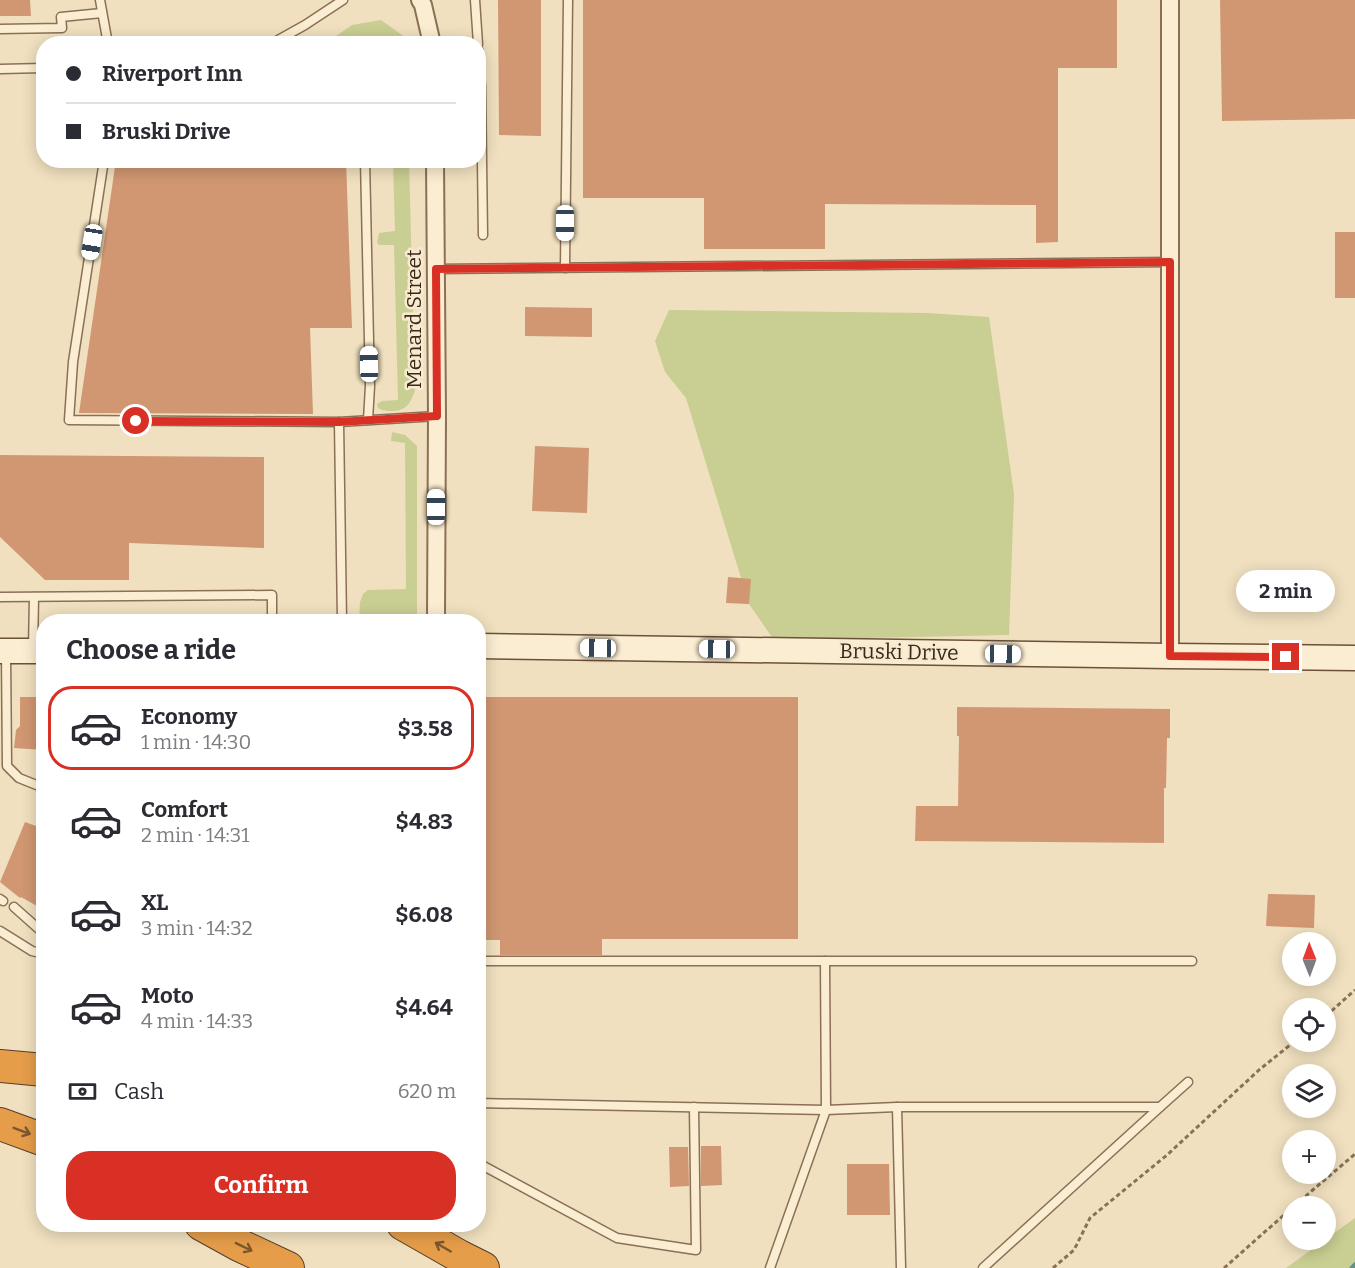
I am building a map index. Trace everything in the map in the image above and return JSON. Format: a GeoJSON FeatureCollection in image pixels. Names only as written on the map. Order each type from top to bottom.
{"type":"FeatureCollection","features":[{"type":"Feature","properties":{"kind":"highway"},"geometry":{"type":"LineString","coordinates":[[0,1066],[36,1069]]}},
{"type":"Feature","properties":{"kind":"highway"},"geometry":{"type":"LineString","coordinates":[[0,1124],[36,1137]]}},
{"type":"Feature","properties":{"kind":"highway"},"geometry":{"type":"LineString","coordinates":[[215,1232],[288,1268]]}},
{"type":"Feature","properties":{"kind":"highway"},"geometry":{"type":"LineString","coordinates":[[417,1232],[483,1268]]}},
{"type":"Feature","properties":{"kind":"street"},"geometry":{"type":"LineString","coordinates":[[420,0],[430,36]]}},
{"type":"Feature","properties":{"kind":"street"},"geometry":{"type":"LineString","coordinates":[[1170,0],[1170,656]]}},
{"type":"Feature","properties":{"kind":"street","name":"Menard Street"},"geometry":{"type":"LineString","coordinates":[[435,168],[436,614]]}},
{"type":"Feature","properties":{"kind":"street","name":"Bruski Drive"},"geometry":{"type":"LineString","coordinates":[[486,646],[1355,658]]}},
{"type":"Feature","properties":{"kind":"street"},"geometry":{"type":"LineString","coordinates":[[3,651],[36,651]]}},
{"type":"Feature","properties":{"kind":"lane"},"geometry":{"type":"LineString","coordinates":[[100,0],[106,36]]}},
{"type":"Feature","properties":{"kind":"lane"},"geometry":{"type":"LineString","coordinates":[[285,36],[343,0]]}},
{"type":"Feature","properties":{"kind":"lane"},"geometry":{"type":"LineString","coordinates":[[475,0],[477,36]]}},
{"type":"Feature","properties":{"kind":"lane"},"geometry":{"type":"LineString","coordinates":[[565,268],[568,0]]}},
{"type":"Feature","properties":{"kind":"lane"},"geometry":{"type":"LineString","coordinates":[[0,29],[62,28],[60,16],[102,13]]}},
{"type":"Feature","properties":{"kind":"lane"},"geometry":{"type":"LineString","coordinates":[[0,69],[36,68]]}},
{"type":"Feature","properties":{"kind":"lane"},"geometry":{"type":"LineString","coordinates":[[103,168],[73,362],[69,420],[339,422],[437,416]]}},
{"type":"Feature","properties":{"kind":"lane"},"geometry":{"type":"LineString","coordinates":[[365,168],[370,375],[368,420]]}},
{"type":"Feature","properties":{"kind":"lane"},"geometry":{"type":"LineString","coordinates":[[482,168],[483,235]]}},
{"type":"Feature","properties":{"kind":"lane"},"geometry":{"type":"LineString","coordinates":[[436,269],[1170,262]]}},
{"type":"Feature","properties":{"kind":"lane"},"geometry":{"type":"LineString","coordinates":[[339,422],[342,614]]}},
{"type":"Feature","properties":{"kind":"lane"},"geometry":{"type":"LineString","coordinates":[[0,597],[272,595],[272,614]]}},
{"type":"Feature","properties":{"kind":"lane"},"geometry":{"type":"LineString","coordinates":[[34,597],[36,624]]}},
{"type":"Feature","properties":{"kind":"lane"},"geometry":{"type":"LineString","coordinates":[[3,651],[4,766],[19,778],[36,785]]}},
{"type":"Feature","properties":{"kind":"lane"},"geometry":{"type":"LineString","coordinates":[[14,907],[36,927]]}},
{"type":"Feature","properties":{"kind":"lane"},"geometry":{"type":"LineString","coordinates":[[0,931],[36,952]]}},
{"type":"Feature","properties":{"kind":"lane"},"geometry":{"type":"LineString","coordinates":[[486,961],[1192,961]]}},
{"type":"Feature","properties":{"kind":"lane"},"geometry":{"type":"LineString","coordinates":[[770,1268],[826,1110],[825,961]]}},
{"type":"Feature","properties":{"kind":"lane"},"geometry":{"type":"LineString","coordinates":[[983,1268],[1188,1082]]}},
{"type":"Feature","properties":{"kind":"lane"},"geometry":{"type":"LineString","coordinates":[[486,1103],[826,1110],[897,1107],[1160,1107]]}},
{"type":"Feature","properties":{"kind":"lane"},"geometry":{"type":"LineString","coordinates":[[486,1167],[617,1238],[696,1250],[694,1107]]}},
{"type":"Feature","properties":{"kind":"lane"},"geometry":{"type":"LineString","coordinates":[[897,1107],[901,1268]]}},
{"type":"Feature","properties":{"kind":"path"},"geometry":{"type":"LineString","coordinates":[[1336,1007],[1355,990]]}},
{"type":"Feature","properties":{"kind":"path"},"geometry":{"type":"LineString","coordinates":[[1053,1268],[1074,1250],[1090,1218],[1167,1155],[1282,1051]]}},
{"type":"Feature","properties":{"kind":"path"},"geometry":{"type":"LineString","coordinates":[[1307,1196],[1355,1154]]}},
{"type":"Feature","properties":{"kind":"path"},"geometry":{"type":"LineString","coordinates":[[1224,1268],[1282,1217]]}},
{"type":"Feature","properties":{"kind":"green space"},"geometry":{"type":"Polygon","coordinates":[[[381,20],[403,36],[336,36],[352,25],[381,20]]]}},
{"type":"Feature","properties":{"kind":"green space"},"geometry":{"type":"Polygon","coordinates":[[[393,168],[409,168],[415,390],[410,402],[404,408],[397,411],[385,411],[378,408],[377,404],[382,401],[398,400],[394,245],[377,243],[379,233],[395,231],[393,168]]]}},
{"type":"Feature","properties":{"kind":"green space"},"geometry":{"type":"Polygon","coordinates":[[[669,310],[927,313],[989,317],[1014,494],[1009,635],[774,640],[749,604],[686,398],[665,372],[655,341],[669,310]]]}},
{"type":"Feature","properties":{"kind":"green space"},"geometry":{"type":"Polygon","coordinates":[[[392,432],[405,435],[417,446],[417,614],[359,614],[360,602],[363,594],[368,590],[406,589],[405,443],[391,441],[392,432]]]}},
{"type":"Feature","properties":{"kind":"green space"},"geometry":{"type":"Polygon","coordinates":[[[1355,1218],[1355,1268],[1286,1268],[1311,1250],[1336,1250],[1336,1232],[1355,1218]]]}},
{"type":"Feature","properties":{"kind":"building"},"geometry":{"type":"Polygon","coordinates":[[[0,0],[30,0],[31,16],[0,16],[0,0]]]}},
{"type":"Feature","properties":{"kind":"building"},"geometry":{"type":"Polygon","coordinates":[[[498,0],[541,0],[541,136],[499,135],[498,0]]]}},
{"type":"Feature","properties":{"kind":"building"},"geometry":{"type":"Polygon","coordinates":[[[583,0],[1117,0],[1117,68],[1058,68],[1058,242],[1036,243],[1036,205],[825,204],[825,249],[704,249],[704,198],[583,198],[583,0]]]}},
{"type":"Feature","properties":{"kind":"building"},"geometry":{"type":"Polygon","coordinates":[[[1220,0],[1355,0],[1355,119],[1222,121],[1220,0]]]}},
{"type":"Feature","properties":{"kind":"building"},"geometry":{"type":"Polygon","coordinates":[[[115,168],[346,168],[352,328],[310,328],[313,414],[79,413],[115,168]]]}},
{"type":"Feature","properties":{"kind":"building"},"geometry":{"type":"Polygon","coordinates":[[[1335,232],[1355,232],[1355,298],[1335,298],[1335,232]]]}},
{"type":"Feature","properties":{"kind":"building"},"geometry":{"type":"Polygon","coordinates":[[[525,307],[592,308],[592,337],[525,336],[525,307]]]}},
{"type":"Feature","properties":{"kind":"building"},"geometry":{"type":"Polygon","coordinates":[[[535,446],[589,448],[587,513],[532,511],[535,446]]]}},
{"type":"Feature","properties":{"kind":"building"},"geometry":{"type":"Polygon","coordinates":[[[0,455],[264,457],[264,548],[129,543],[129,580],[45,580],[0,537],[0,455]]]}},
{"type":"Feature","properties":{"kind":"building"},"geometry":{"type":"Polygon","coordinates":[[[728,577],[751,579],[749,604],[726,603],[728,577]]]}},
{"type":"Feature","properties":{"kind":"building"},"geometry":{"type":"Polygon","coordinates":[[[20,697],[36,697],[36,749],[14,748],[16,730],[20,726],[20,697]]]}},
{"type":"Feature","properties":{"kind":"building"},"geometry":{"type":"Polygon","coordinates":[[[486,697],[798,697],[798,939],[602,939],[602,955],[500,955],[500,940],[486,940],[486,697]]]}},
{"type":"Feature","properties":{"kind":"building"},"geometry":{"type":"Polygon","coordinates":[[[957,707],[1170,709],[1170,738],[1167,738],[1166,788],[1164,788],[1164,843],[915,841],[916,806],[958,806],[957,707]]]}},
{"type":"Feature","properties":{"kind":"building"},"geometry":{"type":"Polygon","coordinates":[[[25,822],[36,826],[36,905],[20,898],[0,882],[25,822]]]}},
{"type":"Feature","properties":{"kind":"building"},"geometry":{"type":"Polygon","coordinates":[[[1268,894],[1315,895],[1314,928],[1266,926],[1268,894]]]}},
{"type":"Feature","properties":{"kind":"building"},"geometry":{"type":"Polygon","coordinates":[[[701,1146],[721,1146],[722,1185],[701,1186],[701,1146]]]}},
{"type":"Feature","properties":{"kind":"building"},"geometry":{"type":"Polygon","coordinates":[[[669,1147],[688,1147],[689,1186],[670,1187],[669,1147]]]}},
{"type":"Feature","properties":{"kind":"building"},"geometry":{"type":"Polygon","coordinates":[[[847,1164],[889,1164],[890,1215],[847,1215],[847,1164]]]}},
{"type":"Feature","properties":{"kind":"waterway"},"geometry":{"type":"LineString","coordinates":[[1352,1268],[1355,1265]]}},
{"type":"Feature","properties":{"kind":"route"},"geometry":{"type":"LineString","coordinates":[[136,421],[339,422],[437,416],[436,269],[1170,262],[1170,656],[1286,657]]}}]}
